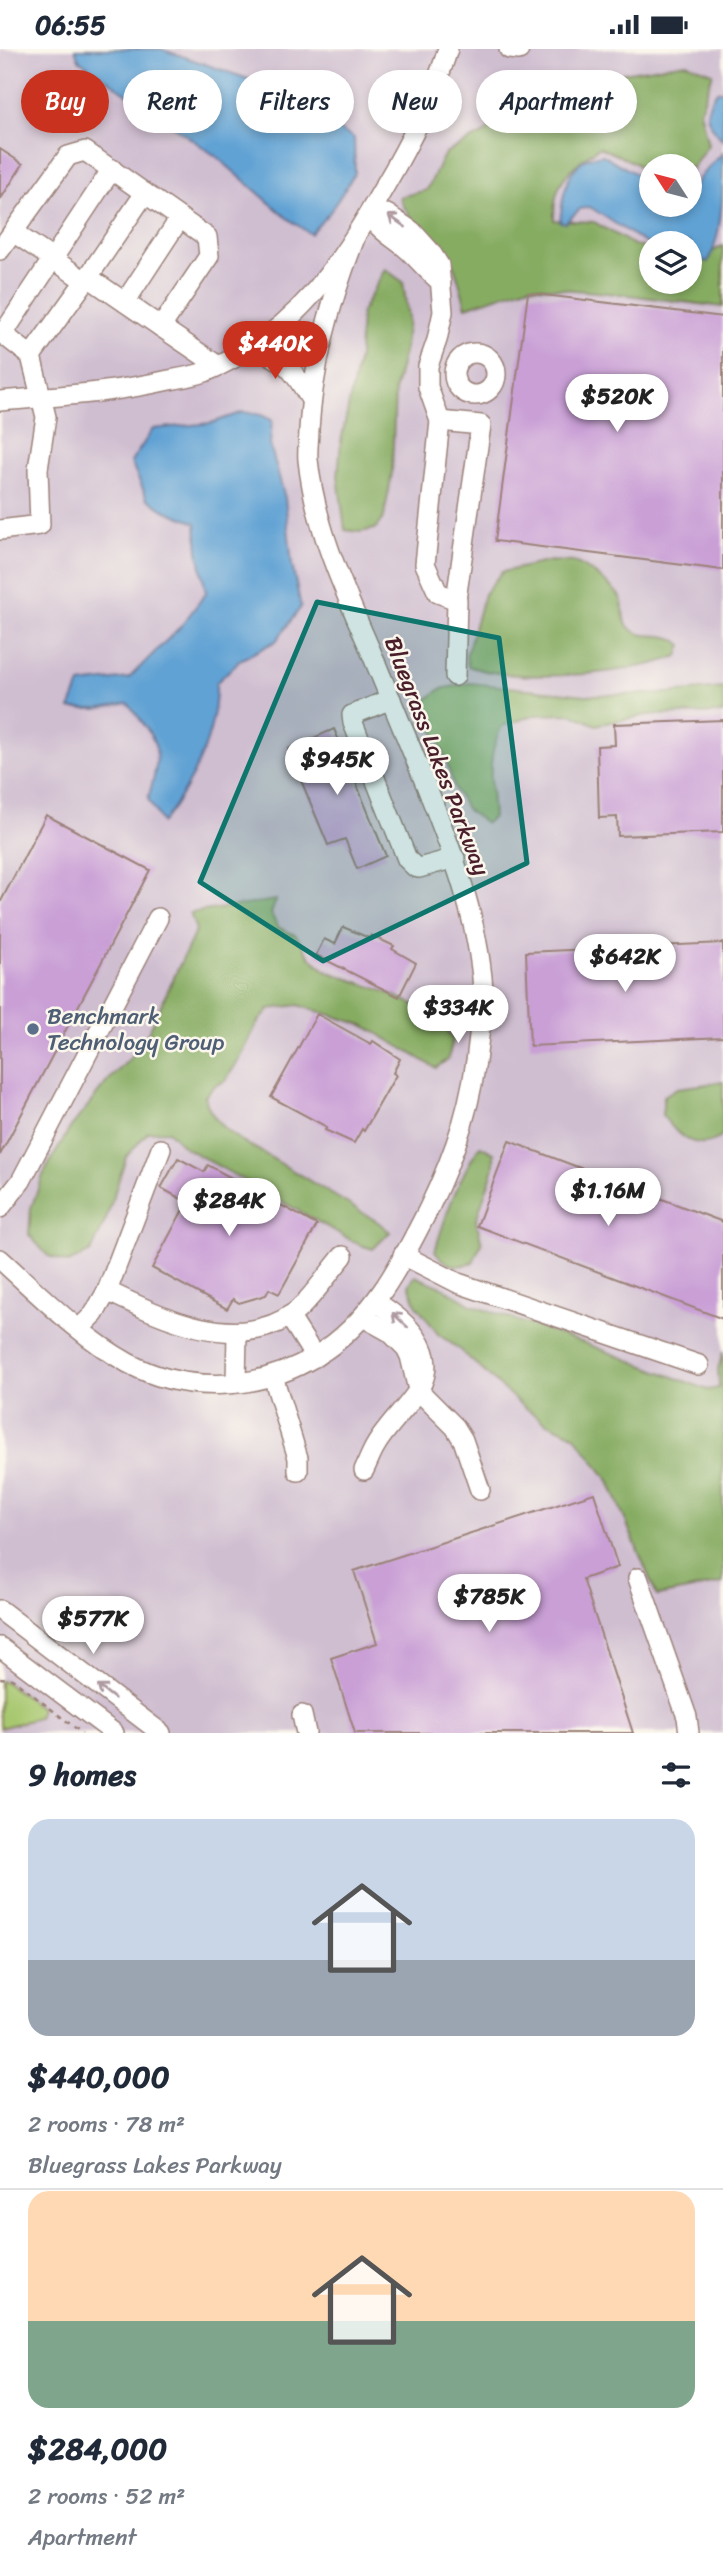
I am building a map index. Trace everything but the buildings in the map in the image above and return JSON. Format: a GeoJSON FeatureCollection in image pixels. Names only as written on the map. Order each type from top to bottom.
{"type":"FeatureCollection","features":[{"type":"Feature","properties":{"kind":"street","name":"Bluegrass Lakes Parkway"},"geometry":{"type":"LineString","coordinates":[[0,401],[128,390],[204,372],[253,347],[309,300],[355,238],[423,112],[448,49]]}},
{"type":"Feature","properties":{"kind":"street"},"geometry":{"type":"LineString","coordinates":[[509,49],[519,50]]}},
{"type":"Feature","properties":{"kind":"street"},"geometry":{"type":"LineString","coordinates":[[0,250],[68,156],[85,151],[207,237],[209,256],[161,327]]}},
{"type":"Feature","properties":{"kind":"street"},"geometry":{"type":"LineString","coordinates":[[0,530],[40,525],[38,469],[46,417],[32,356],[1,333],[112,169]]}},
{"type":"Feature","properties":{"kind":"street"},"geometry":{"type":"LineString","coordinates":[[32,356],[145,193]]}},
{"type":"Feature","properties":{"kind":"street"},"geometry":{"type":"LineString","coordinates":[[370,214],[377,227],[410,251],[426,271],[441,282],[443,312],[428,366],[428,387],[440,421],[425,564],[438,593],[456,600]]}},
{"type":"Feature","properties":{"kind":"street"},"geometry":{"type":"LineString","coordinates":[[125,302],[180,218]]}},
{"type":"Feature","properties":{"kind":"street"},"geometry":{"type":"LineString","coordinates":[[13,232],[125,302],[217,365]]}},
{"type":"Feature","properties":{"kind":"street","name":"Bluegrass Lakes Parkway"},"geometry":{"type":"LineString","coordinates":[[0,1259],[115,1355],[152,1374],[206,1385],[236,1384],[273,1376],[315,1357],[344,1336],[376,1302],[423,1220],[456,1149],[476,1076],[483,992],[478,949],[455,858],[391,699],[332,563],[307,458],[311,400],[332,300],[355,238]]}},
{"type":"Feature","properties":{"kind":"street"},"geometry":{"type":"LineString","coordinates":[[253,347],[281,359],[289,366],[311,400]]}},
{"type":"Feature","properties":{"kind":"street"},"geometry":{"type":"LineString","coordinates":[[471,353],[485,355],[491,360],[496,373],[492,387],[480,395],[467,395],[461,391],[453,374],[458,360],[471,353]]}},
{"type":"Feature","properties":{"kind":"street"},"geometry":{"type":"LineString","coordinates":[[428,366],[453,374]]}},
{"type":"Feature","properties":{"kind":"street"},"geometry":{"type":"LineString","coordinates":[[455,676],[456,600],[483,411],[480,395]]}},
{"type":"Feature","properties":{"kind":"street"},"geometry":{"type":"LineString","coordinates":[[440,421],[481,425]]}},
{"type":"Feature","properties":{"kind":"street"},"geometry":{"type":"LineString","coordinates":[[391,699],[352,715],[392,822],[407,859],[415,867],[425,867],[455,858]]}},
{"type":"Feature","properties":{"kind":"street"},"geometry":{"type":"LineString","coordinates":[[0,1208],[21,1181],[158,918]]}},
{"type":"Feature","properties":{"kind":"street"},"geometry":{"type":"LineString","coordinates":[[80,1328],[94,1314],[107,1291],[161,1149]]}},
{"type":"Feature","properties":{"kind":"street"},"geometry":{"type":"LineString","coordinates":[[403,1255],[458,1283],[699,1365]]}},
{"type":"Feature","properties":{"kind":"street"},"geometry":{"type":"LineString","coordinates":[[107,1291],[204,1330],[237,1333],[276,1323],[296,1312],[343,1256]]}},
{"type":"Feature","properties":{"kind":"street"},"geometry":{"type":"LineString","coordinates":[[364,1470],[375,1446],[418,1390],[425,1366],[424,1350],[420,1341],[393,1312],[376,1302]]}},
{"type":"Feature","properties":{"kind":"street"},"geometry":{"type":"LineString","coordinates":[[289,1316],[315,1357]]}},
{"type":"Feature","properties":{"kind":"street"},"geometry":{"type":"LineString","coordinates":[[363,1317],[390,1332],[406,1348],[418,1390],[459,1433],[480,1490]]}},
{"type":"Feature","properties":{"kind":"street"},"geometry":{"type":"LineString","coordinates":[[236,1384],[237,1333]]}},
{"type":"Feature","properties":{"kind":"street"},"geometry":{"type":"LineString","coordinates":[[273,1376],[298,1458],[298,1471]]}},
{"type":"Feature","properties":{"kind":"street"},"geometry":{"type":"LineString","coordinates":[[638,1578],[687,1717],[689,1733]]}},
{"type":"Feature","properties":{"kind":"street"},"geometry":{"type":"LineString","coordinates":[[0,1610],[161,1733]]}},
{"type":"Feature","properties":{"kind":"street"},"geometry":{"type":"LineString","coordinates":[[0,1647],[114,1733]]}},
{"type":"Feature","properties":{"kind":"path"},"geometry":{"type":"LineString","coordinates":[[0,1678],[12,1679],[82,1733]]}},
{"type":"Feature","properties":{"kind":"highlighted area"},"geometry":{"type":"Polygon","coordinates":[[[317,602],[499,638],[527,863],[323,961],[200,882],[317,602]]]}},
{"type":"Feature","properties":{"kind":"shaded area"},"geometry":{"type":"Polygon","coordinates":[[[0,49],[723,49],[723,1733],[0,1733],[0,49]]]}},
{"type":"Feature","properties":{"kind":"green space"},"geometry":{"type":"Polygon","coordinates":[[[686,63],[713,73],[700,111],[708,145],[702,154],[639,154],[639,166],[599,147],[571,169],[560,185],[554,206],[554,220],[594,222],[639,246],[639,294],[702,294],[702,257],[723,246],[723,307],[530,286],[466,307],[457,275],[447,253],[412,218],[400,197],[427,190],[445,153],[485,133],[637,133],[637,71],[686,63]]]}},
{"type":"Feature","properties":{"kind":"green space"},"geometry":{"type":"Polygon","coordinates":[[[385,269],[403,282],[408,318],[405,347],[395,389],[392,473],[384,517],[375,529],[360,532],[345,530],[338,476],[341,441],[359,357],[361,313],[385,269]]]}},
{"type":"Feature","properties":{"kind":"green space"},"geometry":{"type":"Polygon","coordinates":[[[551,561],[573,562],[600,577],[621,599],[624,619],[628,626],[643,635],[675,640],[682,645],[678,656],[632,668],[573,675],[514,675],[468,666],[466,656],[484,594],[502,572],[551,561]]]}},
{"type":"Feature","properties":{"kind":"green space"},"geometry":{"type":"Polygon","coordinates":[[[470,683],[586,695],[658,694],[723,688],[723,713],[648,715],[596,725],[572,714],[535,715],[502,726],[492,759],[493,817],[486,823],[467,810],[455,790],[445,756],[427,716],[426,700],[441,689],[470,683]]]}},
{"type":"Feature","properties":{"kind":"green space"},"geometry":{"type":"Polygon","coordinates":[[[276,900],[271,914],[279,928],[296,935],[310,957],[326,971],[381,990],[436,1014],[453,1040],[448,1059],[436,1068],[363,1025],[298,1005],[270,1009],[258,1022],[225,1081],[214,1086],[205,1096],[208,1105],[218,1122],[241,1141],[378,1222],[390,1232],[373,1249],[360,1245],[184,1147],[168,1131],[148,1132],[126,1157],[107,1217],[91,1252],[68,1263],[48,1256],[29,1235],[31,1208],[44,1173],[70,1128],[107,1082],[142,1046],[196,930],[190,913],[276,900]]]}},
{"type":"Feature","properties":{"kind":"green space"},"geometry":{"type":"Polygon","coordinates":[[[723,1082],[723,1136],[713,1141],[696,1143],[681,1136],[662,1115],[664,1096],[677,1088],[723,1082]]]}},
{"type":"Feature","properties":{"kind":"green space"},"geometry":{"type":"Polygon","coordinates":[[[480,1146],[494,1153],[494,1168],[476,1220],[482,1243],[473,1262],[452,1265],[435,1251],[453,1197],[480,1146]]]}},
{"type":"Feature","properties":{"kind":"green space"},"geometry":{"type":"Polygon","coordinates":[[[415,1276],[444,1288],[471,1305],[582,1342],[708,1390],[719,1388],[718,1369],[723,1352],[723,1583],[657,1596],[609,1481],[574,1435],[547,1423],[520,1404],[459,1349],[438,1334],[416,1304],[409,1285],[415,1276]]]}},
{"type":"Feature","properties":{"kind":"green space"},"geometry":{"type":"Polygon","coordinates":[[[0,1681],[41,1708],[38,1718],[0,1728],[0,1681]]]}},
{"type":"Feature","properties":{"kind":"water"},"geometry":{"type":"Polygon","coordinates":[[[75,49],[161,49],[236,75],[236,133],[345,133],[354,138],[355,173],[330,212],[310,234],[286,217],[217,157],[183,133],[222,133],[222,70],[123,70],[123,91],[109,81],[109,70],[93,70],[79,60],[75,49]]]}},
{"type":"Feature","properties":{"kind":"water"},"geometry":{"type":"Polygon","coordinates":[[[717,91],[723,91],[723,141],[713,128],[707,112],[717,91]]]}},
{"type":"Feature","properties":{"kind":"water"},"geometry":{"type":"Polygon","coordinates":[[[723,153],[719,224],[708,262],[702,260],[702,231],[639,231],[639,239],[590,207],[580,209],[565,223],[560,222],[569,178],[586,159],[603,155],[639,176],[639,217],[702,217],[702,175],[723,153]]]}},
{"type":"Feature","properties":{"kind":"water"},"geometry":{"type":"Polygon","coordinates":[[[243,412],[272,420],[270,445],[285,498],[292,565],[301,607],[276,641],[240,660],[216,683],[212,721],[201,757],[183,792],[162,823],[148,799],[156,768],[156,747],[128,703],[97,709],[70,709],[80,684],[129,678],[181,626],[206,593],[196,523],[162,509],[147,498],[131,462],[153,429],[211,423],[243,412]]]}},
{"type":"Feature","properties":{"kind":"place","name":"Benchmark Technology Group"},"geometry":{"type":"Point","coordinates":[33,1029]}}]}
